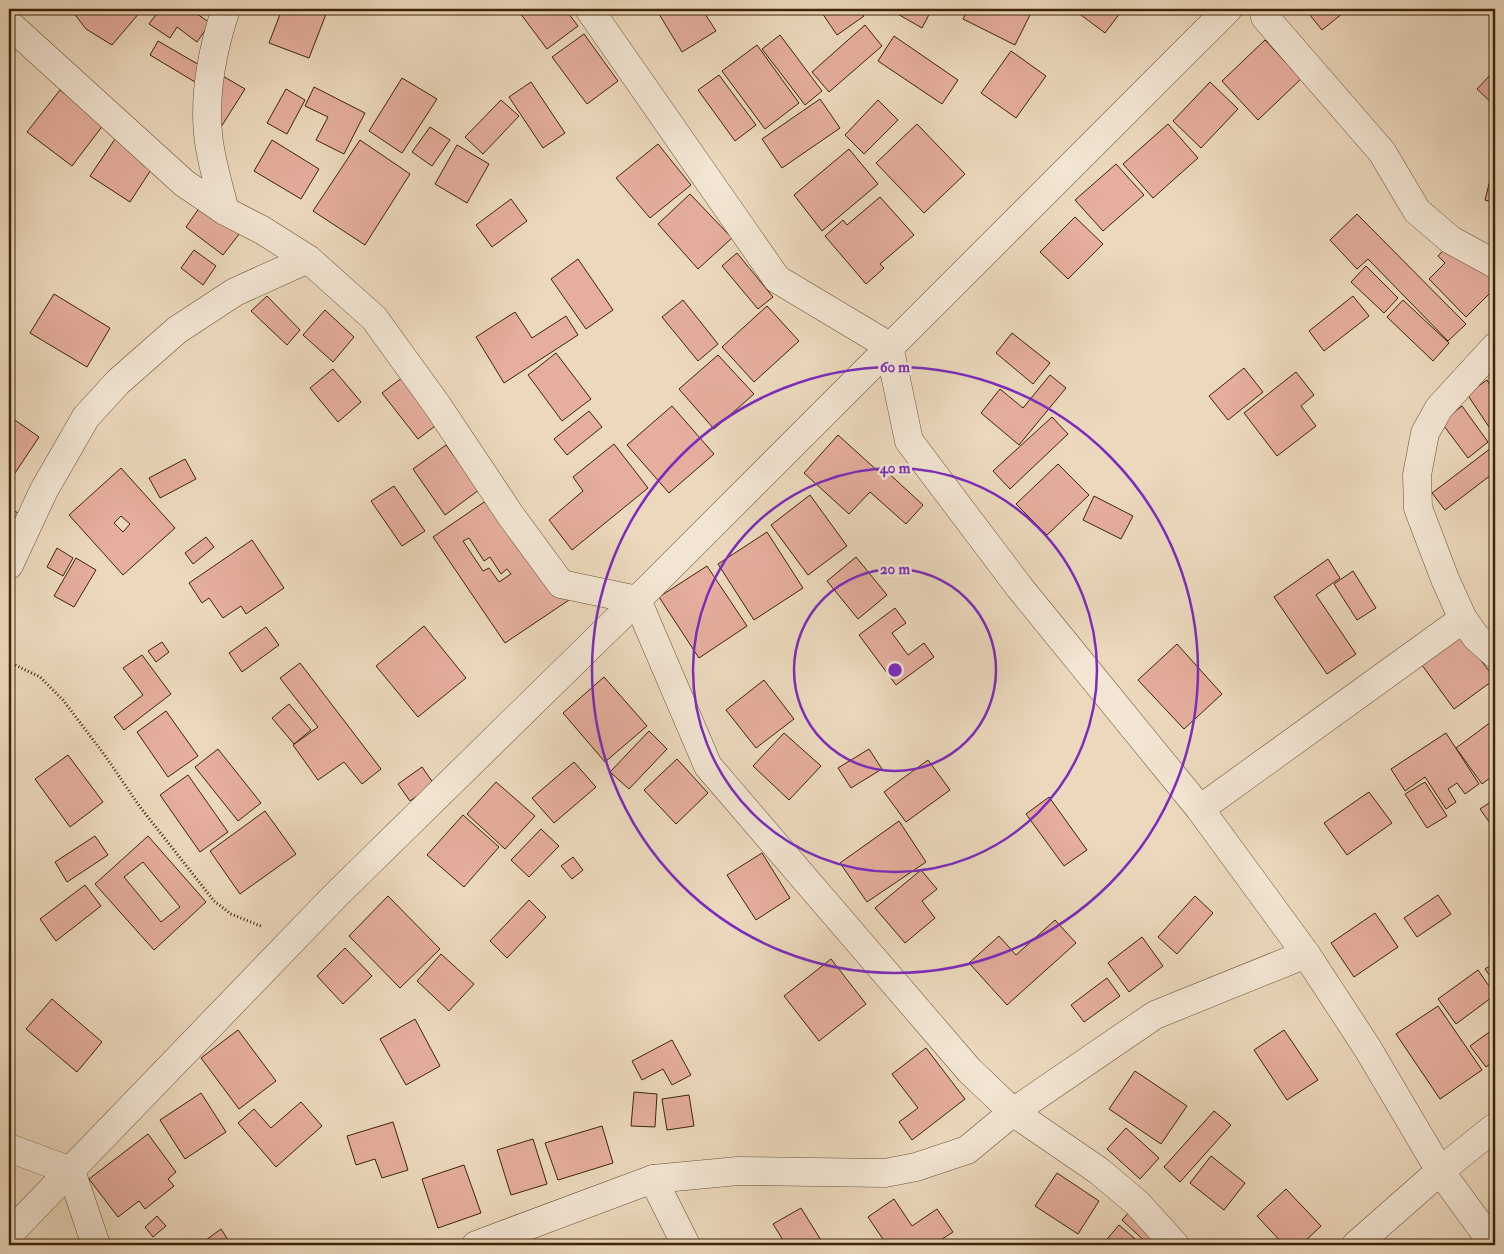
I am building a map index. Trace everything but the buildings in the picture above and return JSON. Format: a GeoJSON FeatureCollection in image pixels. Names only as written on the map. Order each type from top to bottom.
{"type":"FeatureCollection","features":[{"type":"Feature","properties":{"kind":"street"},"geometry":{"type":"LineString","coordinates":[[225,211],[208,134],[207,114],[211,70],[226,9]]}},
{"type":"Feature","properties":{"kind":"street"},"geometry":{"type":"LineString","coordinates":[[589,9],[777,279],[889,346],[909,441],[1020,588],[1200,809],[1306,954],[1368,1048],[1440,1171],[1494,1245]]}},
{"type":"Feature","properties":{"kind":"street"},"geometry":{"type":"LineString","coordinates":[[9,1234],[336,895],[637,600],[1228,9]]}},
{"type":"Feature","properties":{"kind":"street"},"geometry":{"type":"LineString","coordinates":[[1267,9],[1265,17],[1382,152],[1417,211],[1452,240],[1495,264]]}},
{"type":"Feature","properties":{"kind":"street"},"geometry":{"type":"LineString","coordinates":[[9,24],[184,183],[225,211],[262,230],[308,259],[374,318],[437,405],[511,516],[561,584],[637,600]]}},
{"type":"Feature","properties":{"kind":"street"},"geometry":{"type":"LineString","coordinates":[[9,565],[44,490],[86,417],[118,382],[177,330],[226,297],[308,259]]}},
{"type":"Feature","properties":{"kind":"street"},"geometry":{"type":"LineString","coordinates":[[1495,347],[1439,408],[1425,433],[1417,475],[1418,508],[1463,619],[1476,637],[1495,654]]}},
{"type":"Feature","properties":{"kind":"street"},"geometry":{"type":"LineString","coordinates":[[637,600],[708,766],[927,1024],[969,1070],[1013,1112],[1099,1171],[1137,1203],[1175,1245]]}},
{"type":"Feature","properties":{"kind":"street"},"geometry":{"type":"LineString","coordinates":[[1200,809],[1463,619]]}},
{"type":"Feature","properties":{"kind":"street"},"geometry":{"type":"LineString","coordinates":[[476,1245],[653,1179],[738,1171],[885,1173],[916,1167],[967,1150],[1013,1112],[1155,1015],[1306,954]]}},
{"type":"Feature","properties":{"kind":"street"},"geometry":{"type":"LineString","coordinates":[[1356,1245],[1440,1171],[1495,1127]]}},
{"type":"Feature","properties":{"kind":"street"},"geometry":{"type":"LineString","coordinates":[[9,1148],[70,1171],[96,1245]]}},
{"type":"Feature","properties":{"kind":"street"},"geometry":{"type":"LineString","coordinates":[[653,1179],[686,1245]]}},
{"type":"Feature","properties":{"kind":"path"},"geometry":{"type":"LineString","coordinates":[[9,662],[40,677],[62,700],[106,757],[140,807],[214,901],[232,914],[263,928],[272,924]]}}]}
